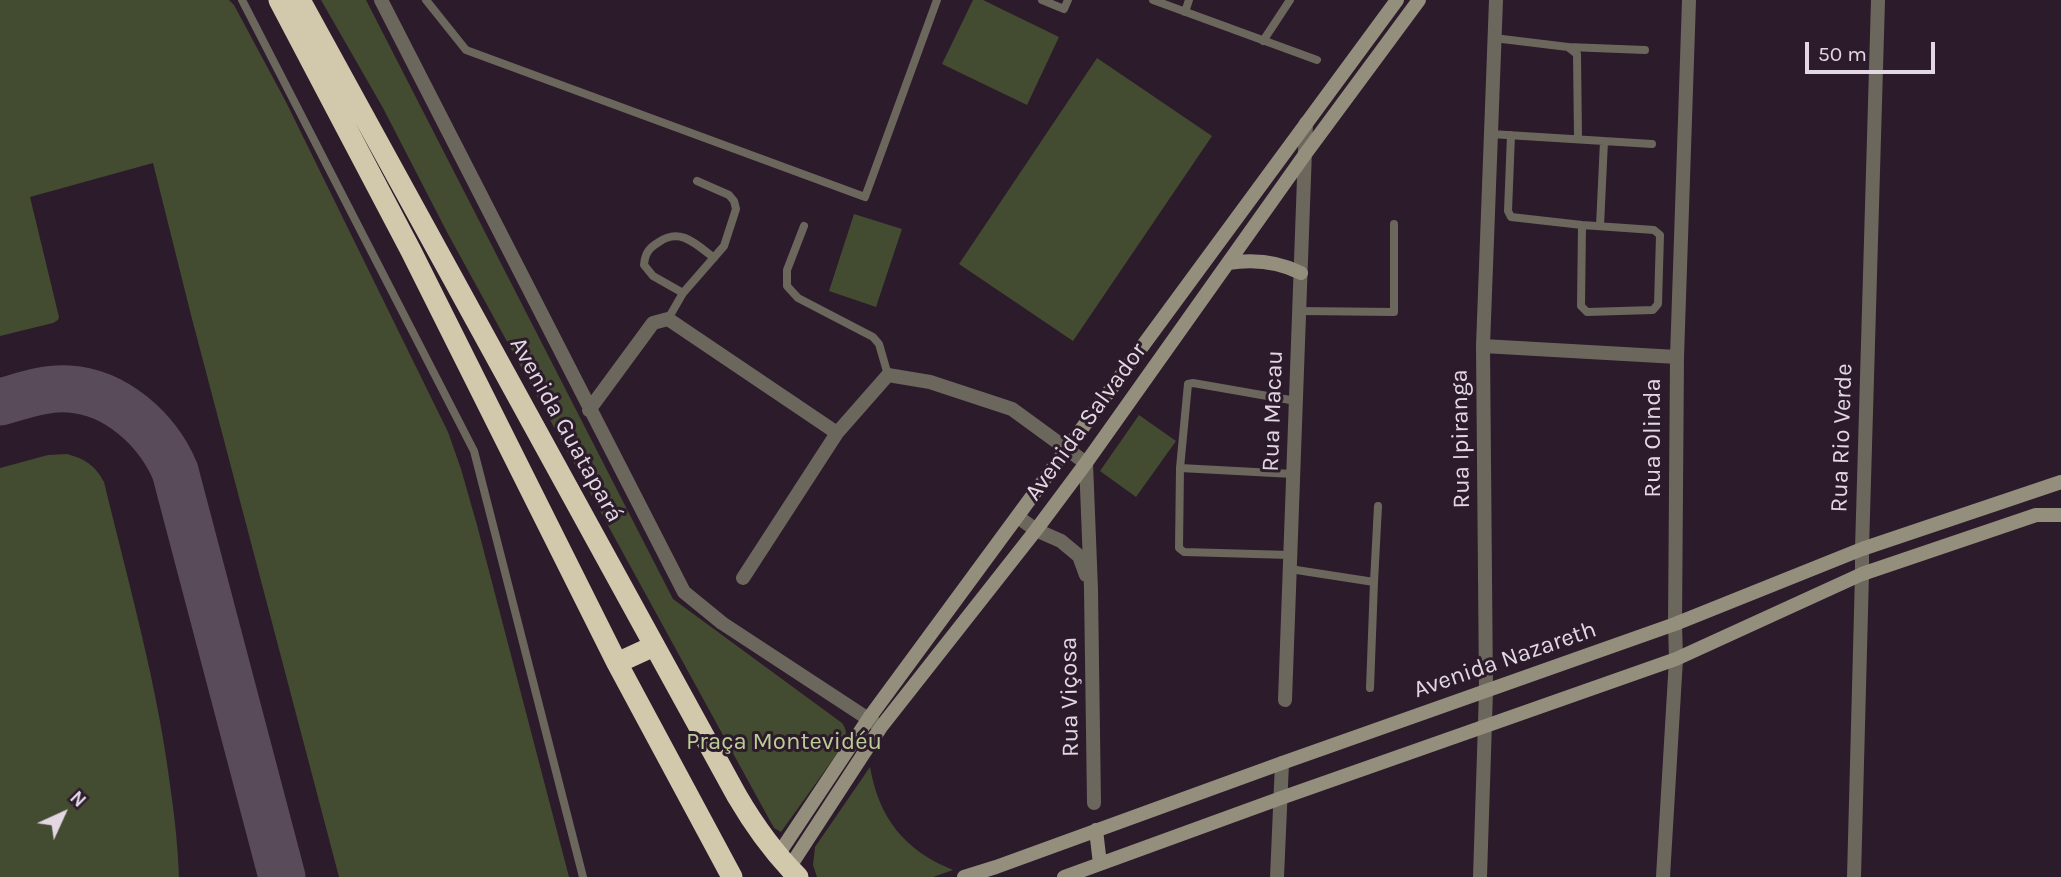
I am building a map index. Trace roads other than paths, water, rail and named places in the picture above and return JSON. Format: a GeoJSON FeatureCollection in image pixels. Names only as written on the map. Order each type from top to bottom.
{"type":"FeatureCollection","features":[{"type":"Feature","properties":{"kind":"highway"},"geometry":{"type":"LineString","coordinates":[[279,0],[411,251],[617,663],[732,877]]}},
{"type":"Feature","properties":{"kind":"highway","name":"Avenida Guatapará"},"geometry":{"type":"LineString","coordinates":[[300,0],[752,821],[788,866]]}},
{"type":"Feature","properties":{"kind":"highway"},"geometry":{"type":"LineString","coordinates":[[617,663],[654,646]]}},
{"type":"Feature","properties":{"kind":"street","name":"Avenida Guatapará"},"geometry":{"type":"LineString","coordinates":[[381,0],[684,592],[722,622],[875,723]]}},
{"type":"Feature","properties":{"kind":"street","name":"Avenida Salvador"},"geometry":{"type":"LineString","coordinates":[[788,866],[875,723],[1065,449],[1396,0]]}},
{"type":"Feature","properties":{"kind":"street","name":"Avenida Salvador"},"geometry":{"type":"LineString","coordinates":[[875,723],[1036,530],[1419,0]]}},
{"type":"Feature","properties":{"kind":"street","name":"Rua Ipiranga"},"geometry":{"type":"LineString","coordinates":[[1480,877],[1486,691],[1483,346],[1496,0]]}},
{"type":"Feature","properties":{"kind":"street","name":"Rua Olinda"},"geometry":{"type":"LineString","coordinates":[[1663,877],[1676,659],[1677,357],[1689,0]]}},
{"type":"Feature","properties":{"kind":"street","name":"Rua Rio Verde"},"geometry":{"type":"LineString","coordinates":[[1854,877],[1878,0]]}},
{"type":"Feature","properties":{"kind":"street","name":"Rua Macau"},"geometry":{"type":"LineString","coordinates":[[1285,700],[1306,124]]}},
{"type":"Feature","properties":{"kind":"street"},"geometry":{"type":"LineString","coordinates":[[1228,263],[1255,260],[1301,273]]}},
{"type":"Feature","properties":{"kind":"street"},"geometry":{"type":"LineString","coordinates":[[589,410],[653,323],[668,319],[837,433]]}},
{"type":"Feature","properties":{"kind":"street"},"geometry":{"type":"LineString","coordinates":[[1483,346],[1677,357]]}},
{"type":"Feature","properties":{"kind":"street"},"geometry":{"type":"LineString","coordinates":[[743,578],[837,433],[888,375],[930,382],[1012,408],[1086,463]]}},
{"type":"Feature","properties":{"kind":"street","name":"Rua Viçosa"},"geometry":{"type":"LineString","coordinates":[[1086,463],[1094,803]]}},
{"type":"Feature","properties":{"kind":"street","name":"Avenida Nazareth"},"geometry":{"type":"LineString","coordinates":[[964,877],[1000,872],[1096,830],[1675,624],[1861,549],[2061,482]]}},
{"type":"Feature","properties":{"kind":"street"},"geometry":{"type":"LineString","coordinates":[[1065,877],[1676,659],[1863,574],[2036,516],[2061,515]]}},
{"type":"Feature","properties":{"kind":"street","name":"Rua Viçosa"},"geometry":{"type":"LineString","coordinates":[[1018,517],[1036,530],[1061,541],[1079,556],[1091,589]]}},
{"type":"Feature","properties":{"kind":"street"},"geometry":{"type":"LineString","coordinates":[[1277,877],[1282,763]]}},
{"type":"Feature","properties":{"kind":"street"},"geometry":{"type":"LineString","coordinates":[[1096,830],[1100,864]]}},
{"type":"Feature","properties":{"kind":"lane"},"geometry":{"type":"LineString","coordinates":[[242,0],[474,451],[583,877]]}},
{"type":"Feature","properties":{"kind":"lane"},"geometry":{"type":"LineString","coordinates":[[426,0],[466,50],[865,197],[937,0]]}},
{"type":"Feature","properties":{"kind":"lane"},"geometry":{"type":"LineString","coordinates":[[1042,0],[1064,9],[1068,0]]}},
{"type":"Feature","properties":{"kind":"lane"},"geometry":{"type":"LineString","coordinates":[[1153,0],[1317,60]]}},
{"type":"Feature","properties":{"kind":"lane"},"geometry":{"type":"LineString","coordinates":[[1185,12],[1189,0]]}},
{"type":"Feature","properties":{"kind":"lane"},"geometry":{"type":"LineString","coordinates":[[1263,41],[1290,0]]}},
{"type":"Feature","properties":{"kind":"lane"},"geometry":{"type":"LineString","coordinates":[[1494,38],[1568,47],[1645,50]]}},
{"type":"Feature","properties":{"kind":"lane"},"geometry":{"type":"LineString","coordinates":[[1568,47],[1577,54],[1578,138]]}},
{"type":"Feature","properties":{"kind":"lane"},"geometry":{"type":"LineString","coordinates":[[1491,134],[1652,144]]}},
{"type":"Feature","properties":{"kind":"lane"},"geometry":{"type":"LineString","coordinates":[[1511,135],[1508,211],[1511,217],[1654,229],[1660,235],[1657,304],[1653,310],[1587,312],[1581,306],[1582,225]]}},
{"type":"Feature","properties":{"kind":"lane"},"geometry":{"type":"LineString","coordinates":[[1601,226],[1604,141]]}},
{"type":"Feature","properties":{"kind":"lane"},"geometry":{"type":"LineString","coordinates":[[668,319],[683,293],[724,246],[736,209],[729,195],[697,181]]}},
{"type":"Feature","properties":{"kind":"lane"},"geometry":{"type":"LineString","coordinates":[[1300,311],[1394,312],[1394,223]]}},
{"type":"Feature","properties":{"kind":"lane"},"geometry":{"type":"LineString","coordinates":[[804,226],[787,270],[787,286],[798,298],[873,337],[879,344],[888,375]]}},
{"type":"Feature","properties":{"kind":"lane"},"geometry":{"type":"LineString","coordinates":[[683,293],[653,276],[644,265],[645,254],[653,245],[668,236],[678,235],[714,258]]}},
{"type":"Feature","properties":{"kind":"lane"},"geometry":{"type":"LineString","coordinates":[[1296,401],[1188,384],[1180,468],[1179,548],[1184,552],[1290,562],[1374,582]]}},
{"type":"Feature","properties":{"kind":"lane"},"geometry":{"type":"LineString","coordinates":[[1180,468],[1293,474]]}},
{"type":"Feature","properties":{"kind":"lane"},"geometry":{"type":"LineString","coordinates":[[1370,688],[1378,506]]}},
{"type":"Feature","properties":{"kind":"park label","name":"Praça Montevidéu"},"geometry":{"type":"Point","coordinates":[784,742]}}]}
